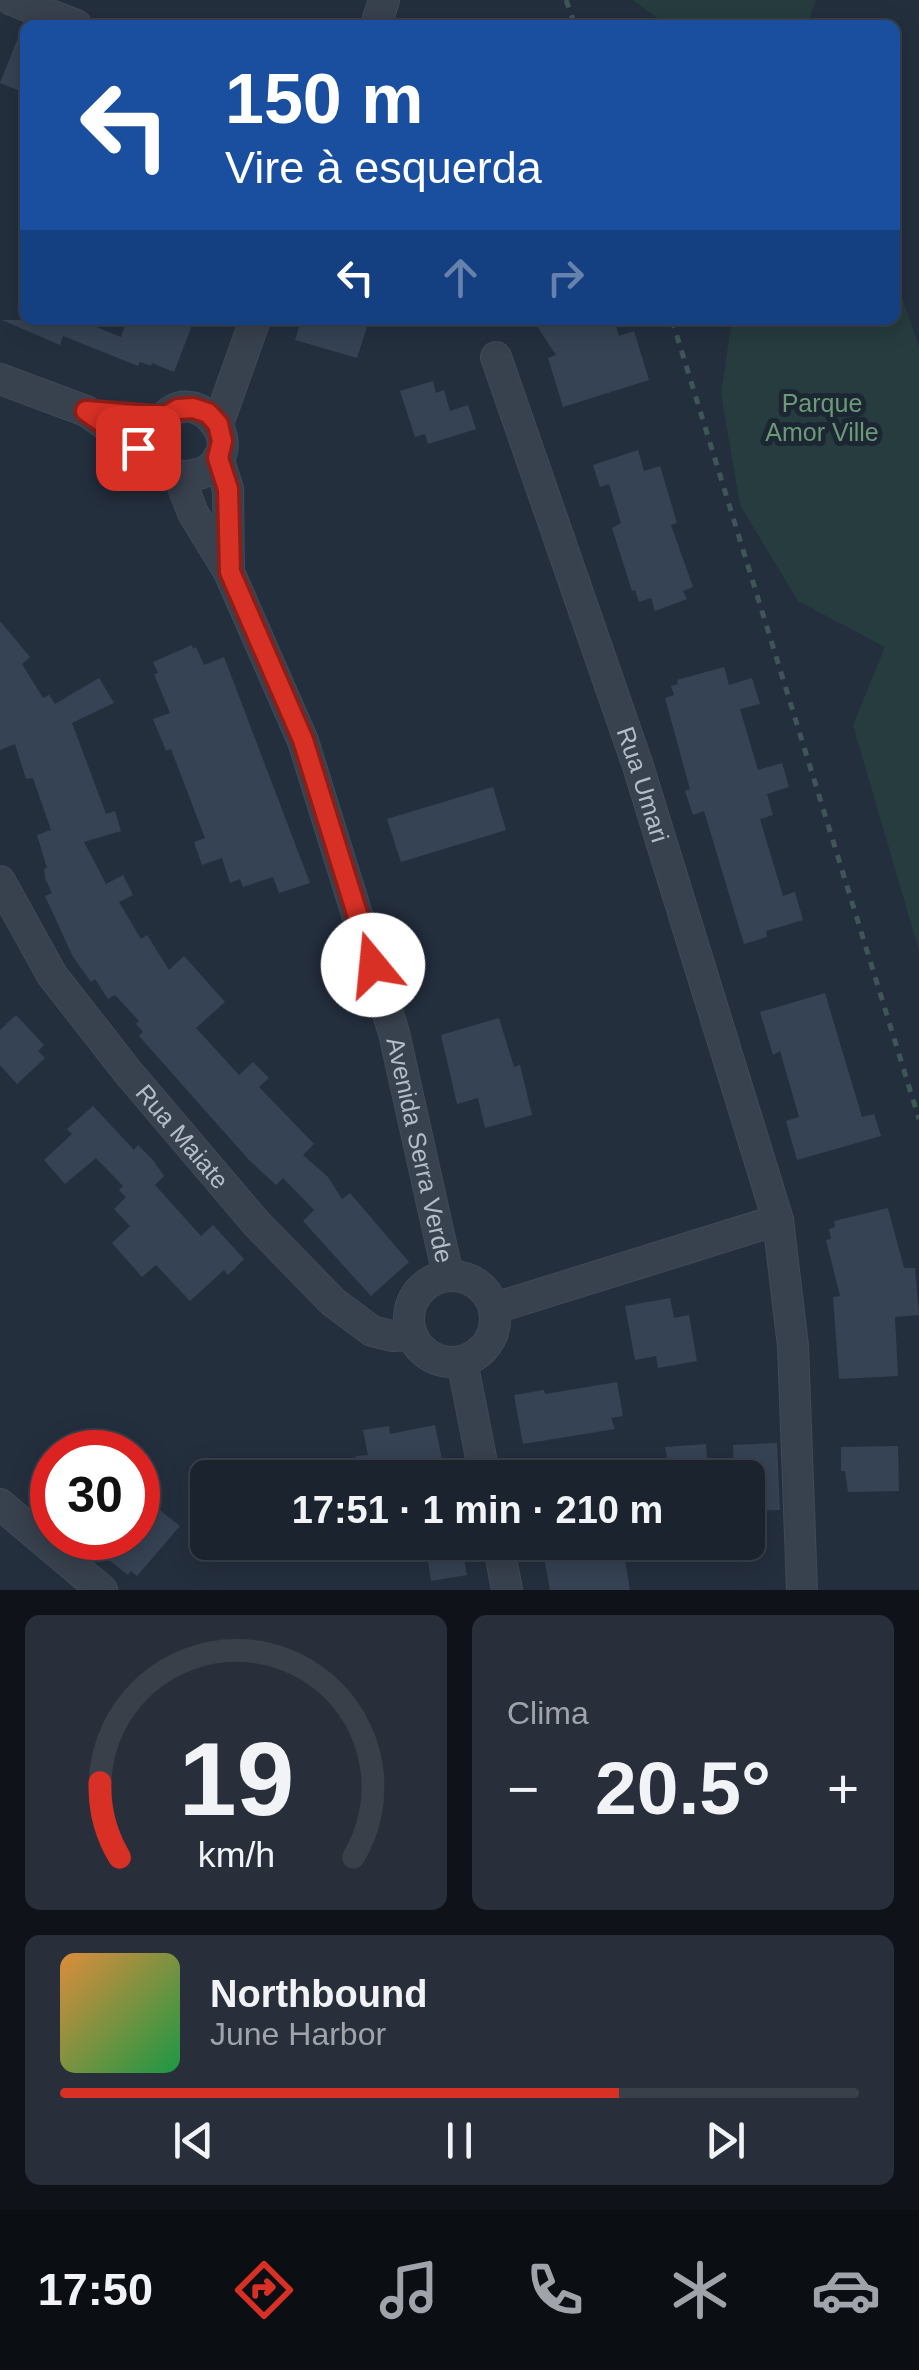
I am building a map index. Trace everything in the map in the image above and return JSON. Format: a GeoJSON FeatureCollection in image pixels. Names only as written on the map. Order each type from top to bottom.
{"type":"FeatureCollection","features":[{"type":"Feature","properties":{"kind":"street"},"geometry":{"type":"LineString","coordinates":[[12,0],[63,20]]}},
{"type":"Feature","properties":{"kind":"street"},"geometry":{"type":"LineString","coordinates":[[218,424],[253,325]]}},
{"type":"Feature","properties":{"kind":"street"},"geometry":{"type":"LineString","coordinates":[[172,472],[155,451],[155,433],[171,413],[242,354]]}},
{"type":"Feature","properties":{"kind":"street","name":"Rua Umari"},"geometry":{"type":"LineString","coordinates":[[496,357],[638,766],[778,1220],[793,1346],[802,1590]]}},
{"type":"Feature","properties":{"kind":"street"},"geometry":{"type":"LineString","coordinates":[[0,379],[86,411],[172,472],[203,472],[218,458],[222,441],[218,424],[208,413],[193,408],[171,413],[86,411]]}},
{"type":"Feature","properties":{"kind":"street","name":"Avenida Serra Verde"},"geometry":{"type":"LineString","coordinates":[[218,458],[228,489],[230,572]]}},
{"type":"Feature","properties":{"kind":"street","name":"Avenida Serra Verde"},"geometry":{"type":"LineString","coordinates":[[172,472],[230,572],[303,740],[394,1033],[448,1276]]}},
{"type":"Feature","properties":{"kind":"street","name":"Rua Maiate"},"geometry":{"type":"LineString","coordinates":[[0,881],[52,975],[126,1071],[256,1223],[333,1302],[372,1331],[412,1335]]}},
{"type":"Feature","properties":{"kind":"street"},"geometry":{"type":"LineString","coordinates":[[495,1308],[778,1220]]}},
{"type":"Feature","properties":{"kind":"street"},"geometry":{"type":"LineString","coordinates":[[463,1276],[488,1294],[495,1308],[496,1325],[490,1341],[478,1354],[462,1361],[441,1361],[424,1351],[412,1335],[412,1304],[432,1280],[463,1276]]}},
{"type":"Feature","properties":{"kind":"street"},"geometry":{"type":"LineString","coordinates":[[462,1361],[481,1460]]}},
{"type":"Feature","properties":{"kind":"street"},"geometry":{"type":"LineString","coordinates":[[0,1504],[102,1590]]}},
{"type":"Feature","properties":{"kind":"street"},"geometry":{"type":"LineString","coordinates":[[501,1560],[507,1590]]}},
{"type":"Feature","properties":{"kind":"path"},"geometry":{"type":"LineString","coordinates":[[674,325],[919,1119]]}},
{"type":"Feature","properties":{"kind":"green space"},"geometry":{"type":"Polygon","coordinates":[[[633,0],[816,0],[809,20],[657,18],[633,0]]]}},
{"type":"Feature","properties":{"kind":"green space","name":"Parque Amor Ville"},"geometry":{"type":"Polygon","coordinates":[[[900,291],[919,346],[919,951],[853,725],[885,647],[798,601],[740,505],[721,394],[731,325],[900,325],[900,291]]]}},
{"type":"Feature","properties":{"kind":"building"},"geometry":{"type":"Polygon","coordinates":[[[20,33],[20,91],[0,83],[20,33]]]}},
{"type":"Feature","properties":{"kind":"building"},"geometry":{"type":"Polygon","coordinates":[[[2,320],[20,320],[20,325],[91,325],[121,337],[125,325],[192,325],[174,372],[152,363],[151,366],[140,362],[138,366],[63,336],[60,345],[2,320]]]}},
{"type":"Feature","properties":{"kind":"building"},"geometry":{"type":"Polygon","coordinates":[[[300,325],[367,327],[357,358],[295,340],[300,325]]]}},
{"type":"Feature","properties":{"kind":"building"},"geometry":{"type":"Polygon","coordinates":[[[536,325],[616,325],[619,336],[634,331],[649,380],[563,407],[548,358],[556,355],[536,325]]]}},
{"type":"Feature","properties":{"kind":"building"},"geometry":{"type":"Polygon","coordinates":[[[433,381],[436,393],[444,390],[450,411],[468,405],[476,429],[428,444],[425,434],[415,437],[400,391],[433,381]]]}},
{"type":"Feature","properties":{"kind":"building"},"geometry":{"type":"Polygon","coordinates":[[[638,450],[644,471],[660,466],[677,523],[671,525],[693,587],[683,591],[687,599],[655,611],[651,598],[639,602],[635,590],[632,591],[612,528],[621,523],[609,484],[600,487],[593,465],[638,450]]]}},
{"type":"Feature","properties":{"kind":"building"},"geometry":{"type":"Polygon","coordinates":[[[0,621],[30,657],[22,664],[43,698],[49,695],[55,704],[99,678],[114,703],[72,723],[106,814],[115,811],[121,831],[84,842],[106,884],[123,875],[133,895],[119,902],[141,939],[147,935],[169,970],[184,956],[225,1002],[196,1028],[239,1075],[253,1062],[269,1078],[259,1087],[314,1144],[303,1155],[328,1177],[342,1199],[350,1193],[409,1262],[371,1296],[303,1221],[314,1210],[283,1178],[276,1185],[249,1160],[139,1036],[143,1032],[136,1024],[139,1021],[115,995],[108,999],[73,957],[45,896],[52,893],[45,878],[47,868],[37,835],[51,830],[33,778],[26,779],[15,744],[0,750],[0,621]]]}},
{"type":"Feature","properties":{"kind":"building"},"geometry":{"type":"Polygon","coordinates":[[[192,645],[204,665],[224,657],[310,883],[279,893],[273,877],[243,887],[240,879],[230,883],[222,858],[202,865],[194,842],[205,838],[171,749],[166,751],[153,719],[170,713],[153,662],[192,645]]]}},
{"type":"Feature","properties":{"kind":"building"},"geometry":{"type":"Polygon","coordinates":[[[724,667],[729,685],[752,678],[760,704],[740,709],[758,770],[782,763],[789,787],[767,794],[773,815],[760,819],[783,896],[795,892],[803,920],[766,931],[767,937],[744,944],[704,811],[693,815],[685,791],[690,789],[665,698],[674,695],[671,686],[678,684],[677,680],[724,667]]]}},
{"type":"Feature","properties":{"kind":"building"},"geometry":{"type":"Polygon","coordinates":[[[493,787],[506,830],[401,862],[387,819],[493,787]]]}},
{"type":"Feature","properties":{"kind":"building"},"geometry":{"type":"Polygon","coordinates":[[[825,993],[862,1117],[874,1114],[881,1136],[797,1160],[786,1121],[799,1117],[780,1051],[773,1055],[760,1012],[825,993]]]}},
{"type":"Feature","properties":{"kind":"building"},"geometry":{"type":"Polygon","coordinates":[[[16,1015],[44,1045],[38,1051],[45,1058],[17,1084],[0,1065],[0,1030],[16,1015]]]}},
{"type":"Feature","properties":{"kind":"building"},"geometry":{"type":"Polygon","coordinates":[[[499,1018],[514,1067],[520,1065],[532,1115],[485,1128],[478,1098],[457,1104],[441,1035],[499,1018]]]}},
{"type":"Feature","properties":{"kind":"building"},"geometry":{"type":"Polygon","coordinates":[[[93,1106],[134,1150],[138,1145],[153,1160],[164,1176],[155,1185],[201,1236],[213,1225],[244,1259],[228,1275],[224,1270],[190,1301],[156,1265],[142,1277],[112,1243],[130,1226],[114,1209],[126,1197],[119,1190],[123,1186],[96,1158],[65,1184],[44,1160],[72,1134],[67,1129],[93,1106]]]}},
{"type":"Feature","properties":{"kind":"building"},"geometry":{"type":"Polygon","coordinates":[[[888,1208],[904,1268],[915,1268],[919,1315],[895,1317],[898,1376],[839,1379],[833,1297],[840,1296],[826,1240],[831,1239],[829,1229],[835,1227],[834,1221],[888,1208]]]}},
{"type":"Feature","properties":{"kind":"building"},"geometry":{"type":"Polygon","coordinates":[[[670,1298],[674,1318],[689,1315],[697,1361],[658,1368],[656,1356],[635,1360],[625,1306],[670,1298]]]}},
{"type":"Feature","properties":{"kind":"building"},"geometry":{"type":"Polygon","coordinates":[[[617,1382],[623,1416],[611,1418],[615,1429],[523,1444],[514,1395],[617,1382]]]}},
{"type":"Feature","properties":{"kind":"building"},"geometry":{"type":"Polygon","coordinates":[[[435,1425],[442,1460],[357,1460],[356,1456],[368,1455],[363,1430],[389,1426],[390,1434],[435,1425]]]}},
{"type":"Feature","properties":{"kind":"building"},"geometry":{"type":"Polygon","coordinates":[[[777,1443],[780,1510],[765,1510],[765,1460],[733,1460],[733,1445],[777,1443]]]}},
{"type":"Feature","properties":{"kind":"building"},"geometry":{"type":"Polygon","coordinates":[[[706,1444],[707,1459],[668,1460],[665,1447],[706,1444]]]}},
{"type":"Feature","properties":{"kind":"building"},"geometry":{"type":"Polygon","coordinates":[[[898,1446],[899,1491],[848,1492],[845,1471],[841,1471],[841,1447],[898,1446]]]}},
{"type":"Feature","properties":{"kind":"building"},"geometry":{"type":"Polygon","coordinates":[[[160,1510],[180,1526],[160,1549],[160,1510]]]}},
{"type":"Feature","properties":{"kind":"building"},"geometry":{"type":"Polygon","coordinates":[[[109,1560],[151,1560],[137,1576],[131,1571],[128,1575],[109,1560]]]}},
{"type":"Feature","properties":{"kind":"building"},"geometry":{"type":"Polygon","coordinates":[[[428,1560],[464,1560],[467,1575],[431,1581],[428,1560]]]}},
{"type":"Feature","properties":{"kind":"building"},"geometry":{"type":"Polygon","coordinates":[[[544,1560],[625,1560],[630,1590],[550,1590],[544,1560]]]}},
{"type":"Feature","properties":{"kind":"route"},"geometry":{"type":"LineString","coordinates":[[138,448],[86,411],[164,417],[178,409],[193,408],[208,413],[218,424],[222,441],[218,458],[228,489],[230,572],[303,740],[373,965]]}}]}
